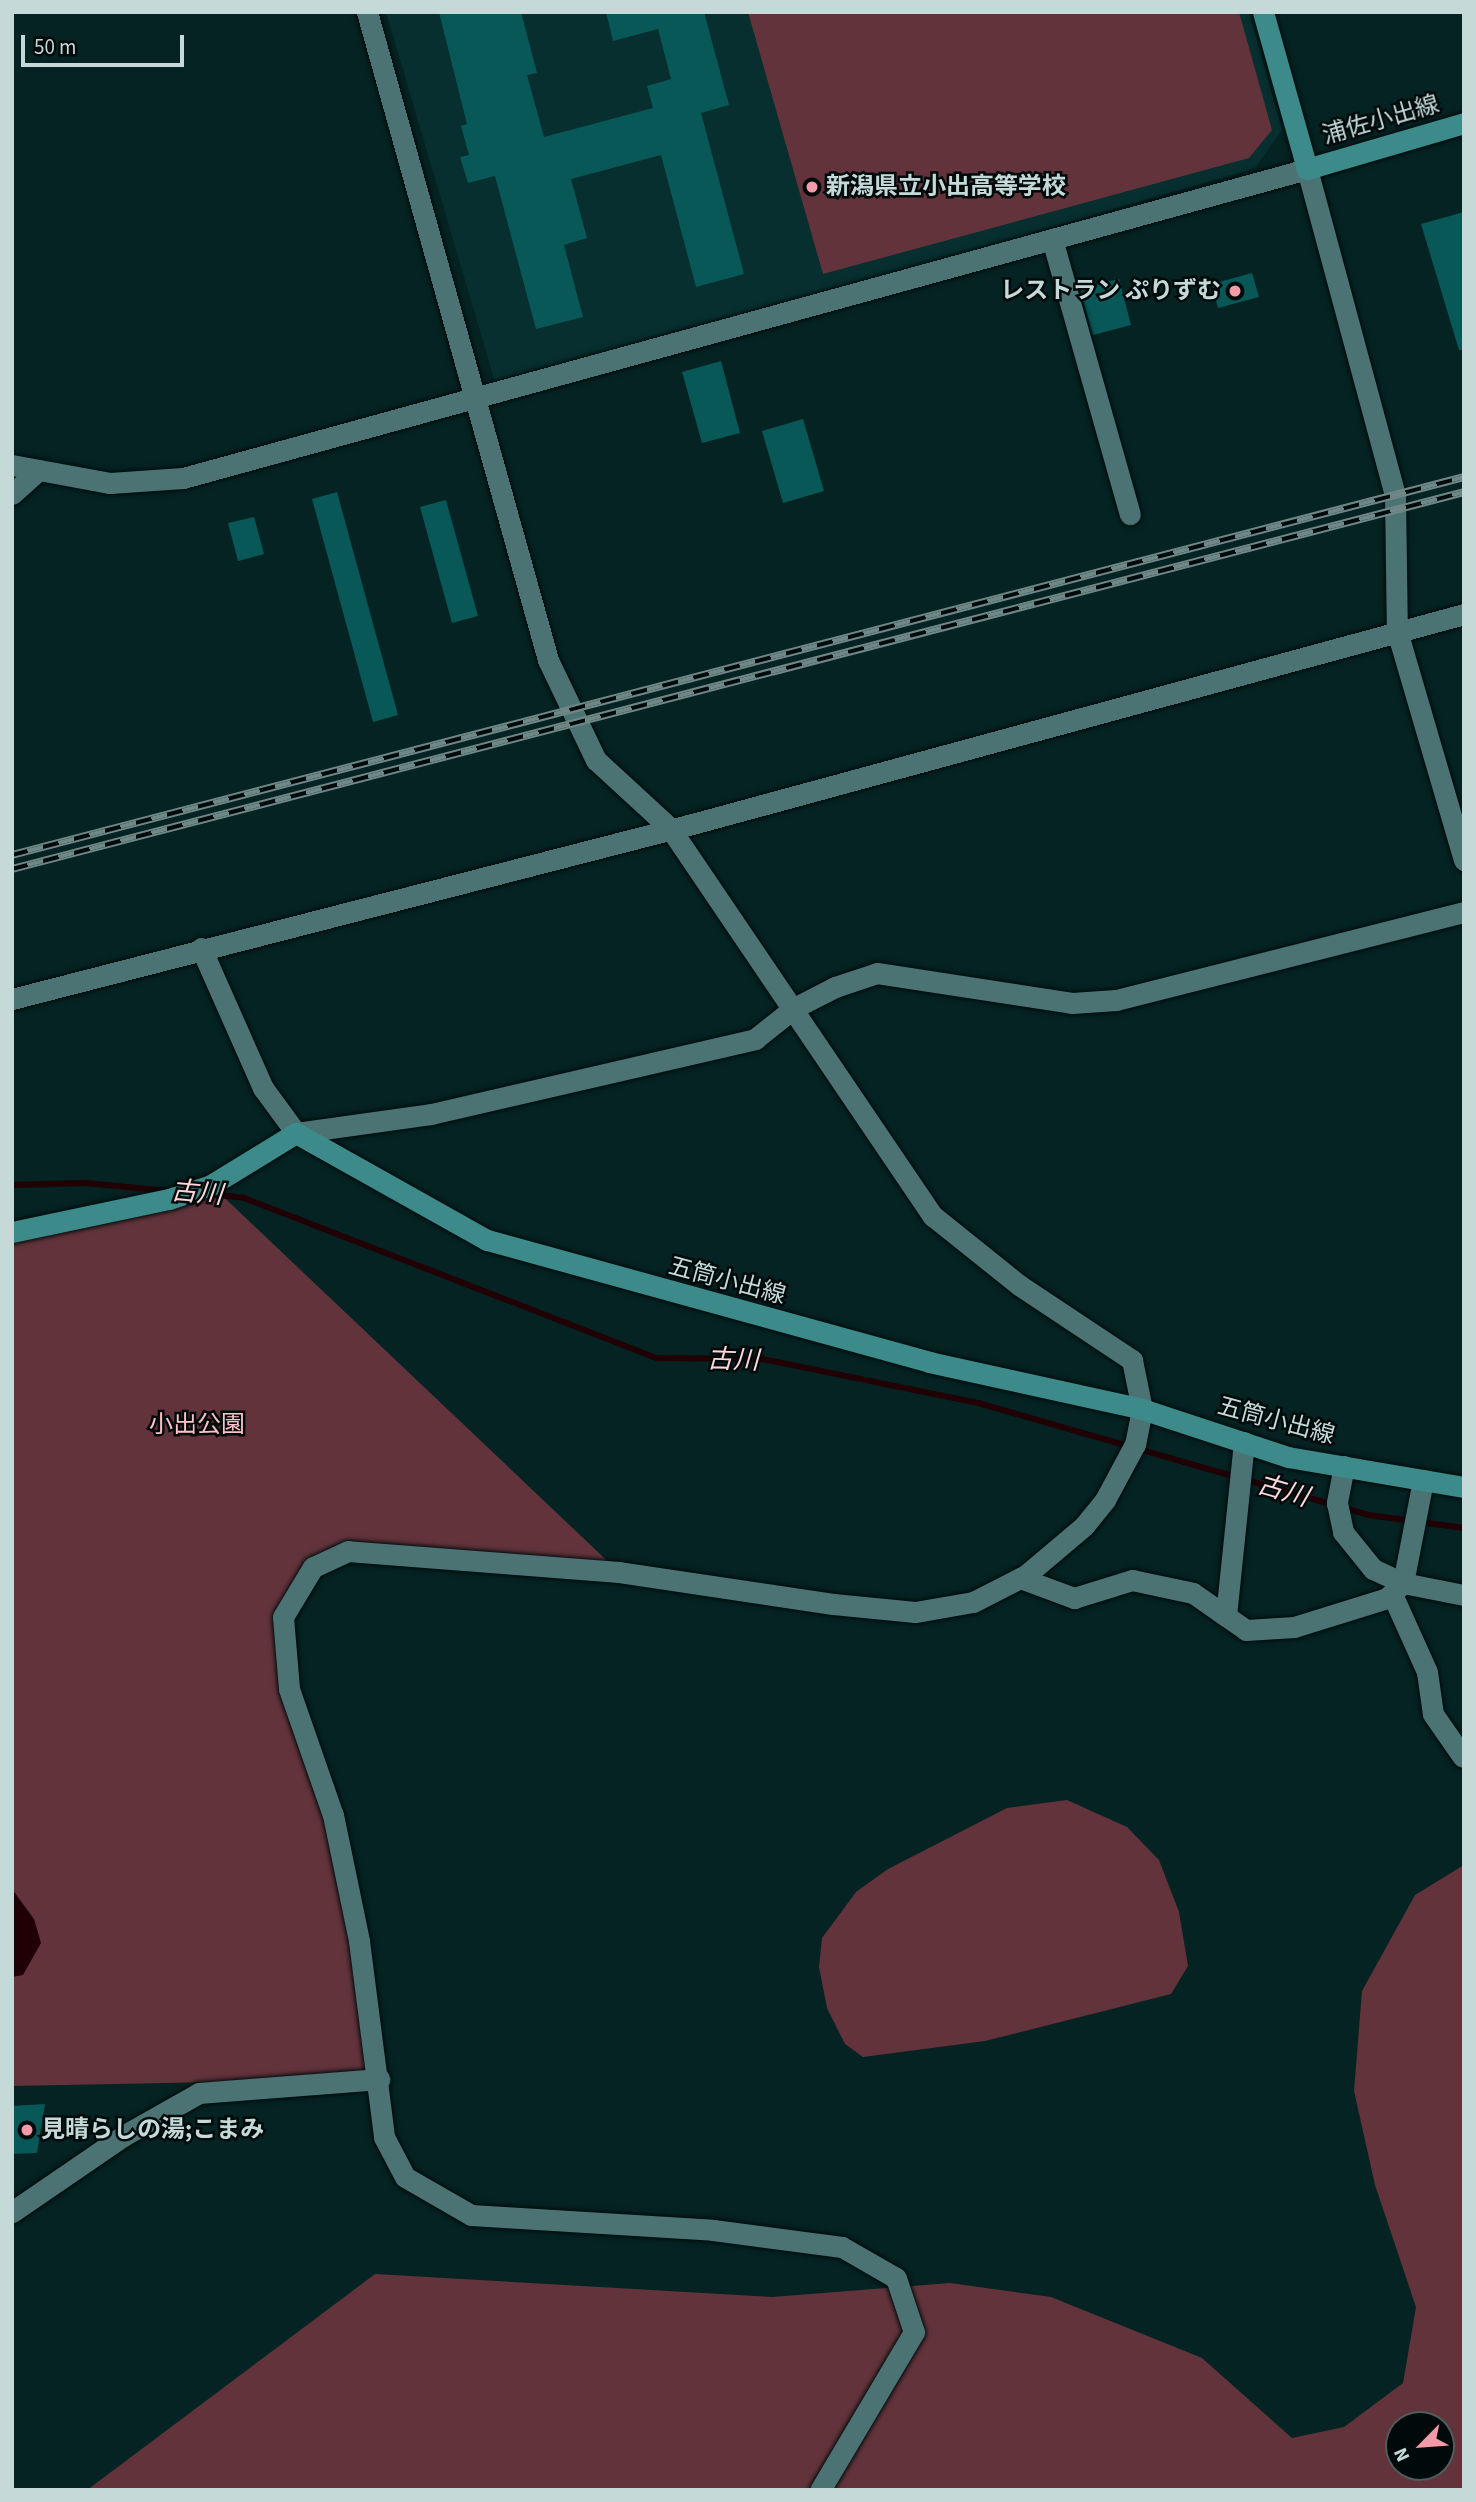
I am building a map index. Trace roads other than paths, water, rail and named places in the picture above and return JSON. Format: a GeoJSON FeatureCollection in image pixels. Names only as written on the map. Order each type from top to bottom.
{"type":"FeatureCollection","features":[{"type":"Feature","properties":{"kind":"main road","name":"浦佐小出線"},"geometry":{"type":"LineString","coordinates":[[1263,12],[1307,169],[1464,123]]}},
{"type":"Feature","properties":{"kind":"main road"},"geometry":{"type":"LineString","coordinates":[[12,1232],[169,1199],[211,1185],[296,1133]]}},
{"type":"Feature","properties":{"kind":"main road","name":"五筒小出線"},"geometry":{"type":"LineString","coordinates":[[296,1133],[487,1240],[929,1362],[1142,1409],[1244,1442],[1344,1466],[1464,1487]]}},
{"type":"Feature","properties":{"kind":"street"},"geometry":{"type":"LineString","coordinates":[[367,12],[472,396],[548,660],[569,710],[596,760],[670,828],[794,1008],[853,1103],[933,1216],[1019,1285],[1132,1360],[1142,1409],[1135,1444],[1105,1500],[1059,1551],[1020,1578],[973,1602],[915,1612],[819,1603],[618,1572],[348,1551],[313,1567],[283,1618],[283,1655],[289,1689],[333,1815],[359,1941],[379,2079],[384,2137],[405,2177],[471,2215],[713,2230],[842,2247],[896,2278],[914,2332],[820,2490]]}},
{"type":"Feature","properties":{"kind":"street"},"geometry":{"type":"LineString","coordinates":[[12,465],[110,482],[184,478],[472,396],[1307,169],[1395,495],[1397,631],[1464,860]]}},
{"type":"Feature","properties":{"kind":"street"},"geometry":{"type":"LineString","coordinates":[[1052,239],[1130,514]]}},
{"type":"Feature","properties":{"kind":"street"},"geometry":{"type":"LineString","coordinates":[[12,494],[39,470]]}},
{"type":"Feature","properties":{"kind":"street"},"geometry":{"type":"LineString","coordinates":[[12,999],[670,828],[1464,614]]}},
{"type":"Feature","properties":{"kind":"street"},"geometry":{"type":"LineString","coordinates":[[201,948],[268,1098],[296,1133],[431,1114],[755,1039],[794,1008],[835,987],[877,973],[1072,1003],[1116,1000],[1464,912]]}},
{"type":"Feature","properties":{"kind":"street"},"geometry":{"type":"LineString","coordinates":[[1226,1616],[1244,1442]]}},
{"type":"Feature","properties":{"kind":"street"},"geometry":{"type":"LineString","coordinates":[[1344,1466],[1337,1503],[1343,1532],[1373,1569],[1398,1588]]}},
{"type":"Feature","properties":{"kind":"street"},"geometry":{"type":"LineString","coordinates":[[1423,1480],[1398,1588],[1427,1672],[1433,1713],[1463,1757]]}},
{"type":"Feature","properties":{"kind":"street"},"geometry":{"type":"LineString","coordinates":[[1020,1578],[1074,1598],[1132,1580],[1193,1592],[1246,1630],[1294,1627],[1398,1588],[1464,1595]]}},
{"type":"Feature","properties":{"kind":"street"},"geometry":{"type":"LineString","coordinates":[[12,2212],[123,2136],[200,2093],[379,2079]]}},
{"type":"Feature","properties":{"kind":"waterway","name":"古川"},"geometry":{"type":"LineString","coordinates":[[12,1185],[85,1183],[170,1191]]}},
{"type":"Feature","properties":{"kind":"waterway","name":"古川"},"geometry":{"type":"LineString","coordinates":[[208,1194],[244,1198],[657,1358],[762,1359],[978,1403],[1368,1515],[1464,1528]]}},
{"type":"Feature","properties":{"kind":"railway"},"geometry":{"type":"LineString","coordinates":[[12,855],[1464,477]]}},
{"type":"Feature","properties":{"kind":"railway"},"geometry":{"type":"LineString","coordinates":[[12,869],[1464,492]]}},
{"type":"Feature","properties":{"kind":"place","name":"新潟県立小出高等学校"},"geometry":{"type":"Point","coordinates":[812,187]}},
{"type":"Feature","properties":{"kind":"place","name":"レストラン ぷりずむ"},"geometry":{"type":"Point","coordinates":[1235,291]}},
{"type":"Feature","properties":{"kind":"place","name":"見晴らしの湯;こまみ"},"geometry":{"type":"Point","coordinates":[27,2130]}},
{"type":"Feature","properties":{"kind":"park label","name":"小出公園"},"geometry":{"type":"Point","coordinates":[197,1425]}}]}
